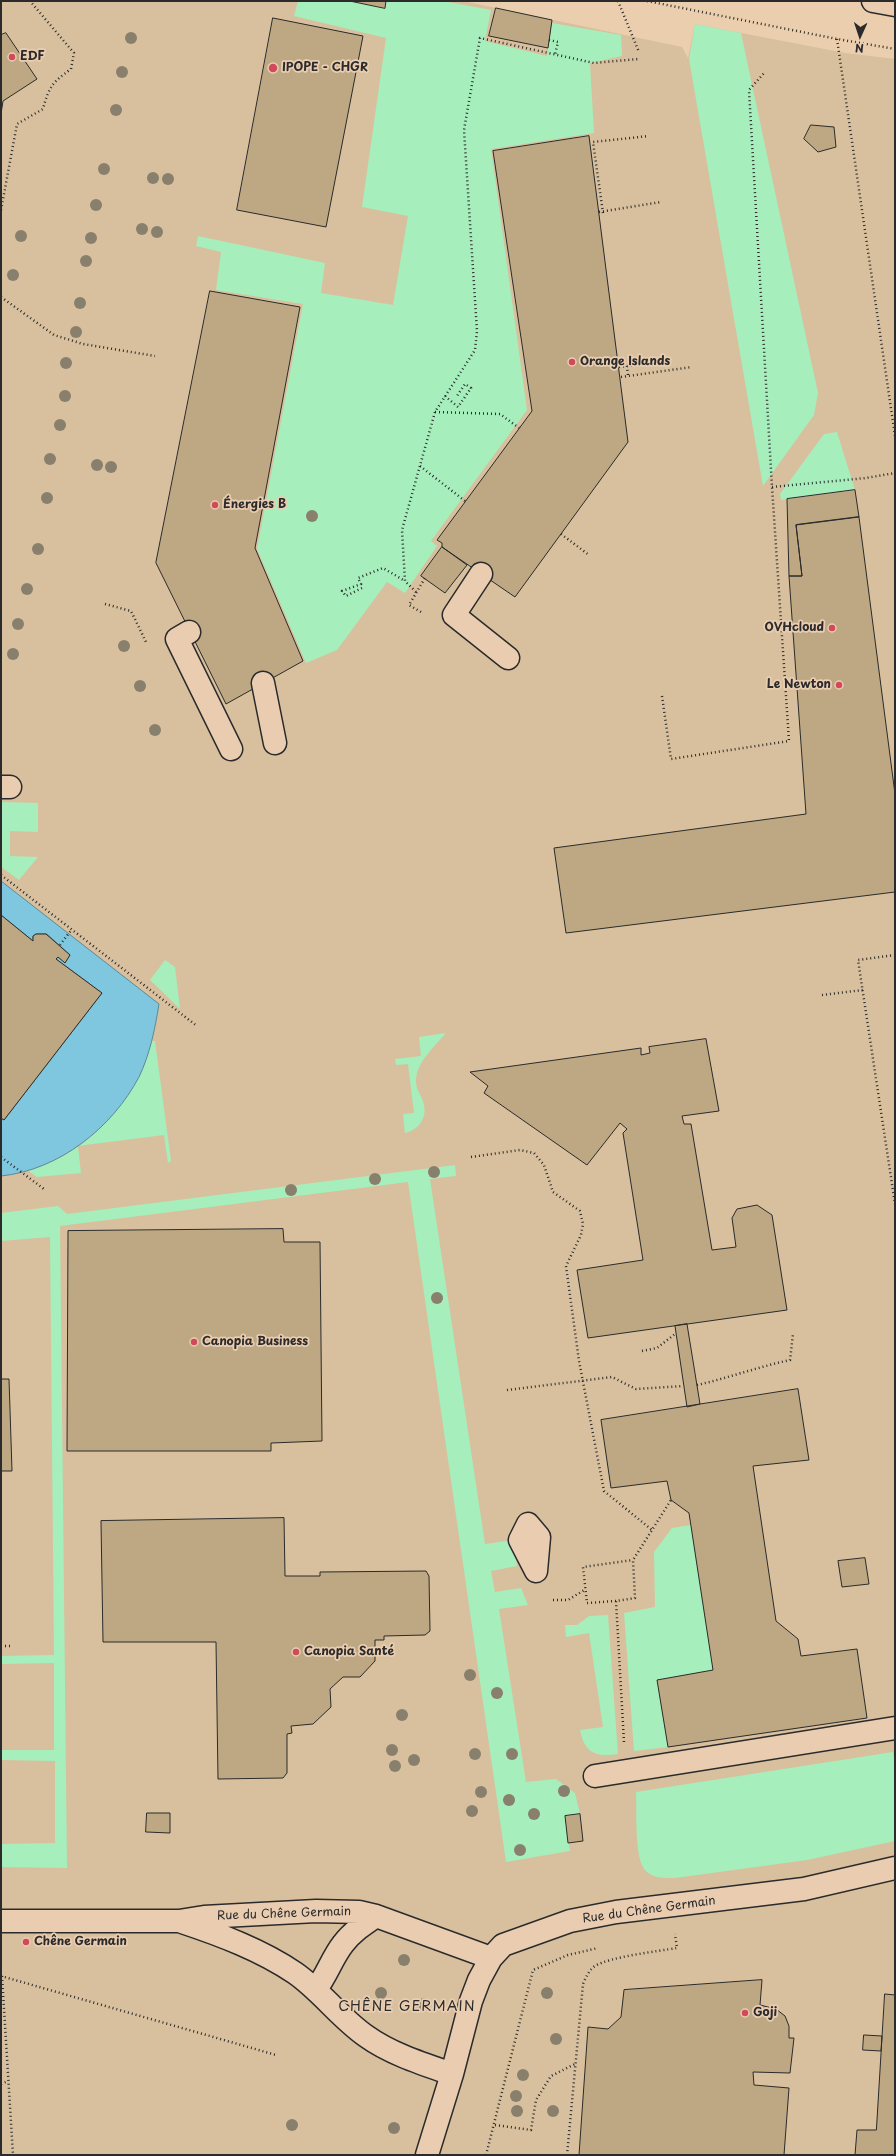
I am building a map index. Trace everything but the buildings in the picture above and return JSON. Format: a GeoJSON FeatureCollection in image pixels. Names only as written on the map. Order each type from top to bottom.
{"type":"FeatureCollection","features":[{"type":"Feature","properties":{"kind":"street"},"geometry":{"type":"LineString","coordinates":[[873,1],[895,5]]}},
{"type":"Feature","properties":{"kind":"street"},"geometry":{"type":"LineString","coordinates":[[481,574],[454,615],[508,658]]}},
{"type":"Feature","properties":{"kind":"street"},"geometry":{"type":"LineString","coordinates":[[190,632],[177,638],[231,749]]}},
{"type":"Feature","properties":{"kind":"street"},"geometry":{"type":"LineString","coordinates":[[263,683],[275,743]]}},
{"type":"Feature","properties":{"kind":"street"},"geometry":{"type":"LineString","coordinates":[[528,1524],[539,1537],[536,1571]]}},
{"type":"Feature","properties":{"kind":"street"},"geometry":{"type":"LineString","coordinates":[[595,1776],[895,1728]]}},
{"type":"Feature","properties":{"kind":"street","name":"Rue du Chêne Germain"},"geometry":{"type":"LineString","coordinates":[[1,1921],[179,1921],[204,1916],[344,1911],[376,1916],[491,1958],[503,1945],[570,1921],[616,1912],[804,1889],[895,1868]]}},
{"type":"Feature","properties":{"kind":"street"},"geometry":{"type":"LineString","coordinates":[[316,1989],[325,1978],[342,1945],[360,1927],[376,1916]]}},
{"type":"Feature","properties":{"kind":"street","name":"Rue du Chêne Germain"},"geometry":{"type":"LineString","coordinates":[[179,1921],[260,1952],[296,1974],[316,1989],[365,2036],[397,2053],[452,2074]]}},
{"type":"Feature","properties":{"kind":"street"},"geometry":{"type":"LineString","coordinates":[[427,2155],[452,2074],[471,2001],[491,1958]]}},
{"type":"Feature","properties":{"kind":"path"},"geometry":{"type":"LineString","coordinates":[[1,210],[17,124],[43,109],[47,91],[54,82],[72,69],[74,53],[30,1]]}},
{"type":"Feature","properties":{"kind":"path"},"geometry":{"type":"LineString","coordinates":[[618,1],[639,52]]}},
{"type":"Feature","properties":{"kind":"path"},"geometry":{"type":"LineString","coordinates":[[647,1],[837,39],[895,49]]}},
{"type":"Feature","properties":{"kind":"path"},"geometry":{"type":"LineString","coordinates":[[405,581],[402,530],[435,412],[475,350],[476,331],[464,130],[480,38],[594,63],[638,59]]}},
{"type":"Feature","properties":{"kind":"path"},"geometry":{"type":"LineString","coordinates":[[837,39],[895,436]]}},
{"type":"Feature","properties":{"kind":"path"},"geometry":{"type":"LineString","coordinates":[[549,40],[558,42],[555,55]]}},
{"type":"Feature","properties":{"kind":"path"},"geometry":{"type":"LineString","coordinates":[[662,696],[671,759],[789,741],[772,487],[749,90],[765,72]]}},
{"type":"Feature","properties":{"kind":"path"},"geometry":{"type":"LineString","coordinates":[[649,136],[593,142],[601,212],[661,202]]}},
{"type":"Feature","properties":{"kind":"path"},"geometry":{"type":"LineString","coordinates":[[1,297],[54,335],[83,344],[155,356]]}},
{"type":"Feature","properties":{"kind":"path"},"geometry":{"type":"LineString","coordinates":[[619,367],[654,363]]}},
{"type":"Feature","properties":{"kind":"path"},"geometry":{"type":"LineString","coordinates":[[627,366],[628,376]]}},
{"type":"Feature","properties":{"kind":"path"},"geometry":{"type":"LineString","coordinates":[[621,377],[692,367]]}},
{"type":"Feature","properties":{"kind":"path"},"geometry":{"type":"LineString","coordinates":[[445,396],[458,407],[471,388],[465,384],[457,396]]}},
{"type":"Feature","properties":{"kind":"path"},"geometry":{"type":"LineString","coordinates":[[435,412],[500,414],[519,428]]}},
{"type":"Feature","properties":{"kind":"path"},"geometry":{"type":"LineString","coordinates":[[420,466],[465,502]]}},
{"type":"Feature","properties":{"kind":"path"},"geometry":{"type":"LineString","coordinates":[[772,487],[895,474]]}},
{"type":"Feature","properties":{"kind":"path"},"geometry":{"type":"LineString","coordinates":[[561,534],[589,555]]}},
{"type":"Feature","properties":{"kind":"path"},"geometry":{"type":"LineString","coordinates":[[362,588],[346,596],[342,591],[361,584],[358,578],[382,568],[405,581],[416,592]]}},
{"type":"Feature","properties":{"kind":"path"},"geometry":{"type":"LineString","coordinates":[[421,612],[410,605],[424,578]]}},
{"type":"Feature","properties":{"kind":"path"},"geometry":{"type":"LineString","coordinates":[[1,875],[197,1026]]}},
{"type":"Feature","properties":{"kind":"path"},"geometry":{"type":"LineString","coordinates":[[60,945],[72,929]]}},
{"type":"Feature","properties":{"kind":"path"},"geometry":{"type":"LineString","coordinates":[[895,956],[858,960],[895,1204]]}},
{"type":"Feature","properties":{"kind":"path"},"geometry":{"type":"LineString","coordinates":[[822,995],[863,990]]}},
{"type":"Feature","properties":{"kind":"path"},"geometry":{"type":"LineString","coordinates":[[471,1157],[520,1150],[534,1153],[544,1165],[553,1192],[580,1211],[583,1224],[581,1235],[566,1266],[583,1380],[604,1491],[652,1530]]}},
{"type":"Feature","properties":{"kind":"path"},"geometry":{"type":"LineString","coordinates":[[1,1158],[44,1189]]}},
{"type":"Feature","properties":{"kind":"path"},"geometry":{"type":"LineString","coordinates":[[642,1351],[657,1348],[675,1334]]}},
{"type":"Feature","properties":{"kind":"path"},"geometry":{"type":"LineString","coordinates":[[697,1385],[761,1366],[790,1360],[793,1334]]}},
{"type":"Feature","properties":{"kind":"path"},"geometry":{"type":"LineString","coordinates":[[507,1390],[612,1377],[636,1389],[684,1386]]}},
{"type":"Feature","properties":{"kind":"path"},"geometry":{"type":"LineString","coordinates":[[633,1560],[583,1567],[587,1603],[635,1598],[633,1560],[671,1500]]}},
{"type":"Feature","properties":{"kind":"path"},"geometry":{"type":"LineString","coordinates":[[553,1600],[568,1600],[586,1588]]}},
{"type":"Feature","properties":{"kind":"path"},"geometry":{"type":"LineString","coordinates":[[616,1601],[626,1771]]}},
{"type":"Feature","properties":{"kind":"path"},"geometry":{"type":"LineString","coordinates":[[1,1646],[11,1646]]}},
{"type":"Feature","properties":{"kind":"path"},"geometry":{"type":"LineString","coordinates":[[567,2155],[583,1984],[588,1974],[596,1966],[632,1955],[677,1948],[672,1906]]}},
{"type":"Feature","properties":{"kind":"path"},"geometry":{"type":"LineString","coordinates":[[668,1935],[675,1934]]}},
{"type":"Feature","properties":{"kind":"path"},"geometry":{"type":"LineString","coordinates":[[486,2155],[495,2125],[513,2045],[533,1970],[568,1955],[599,1948]]}},
{"type":"Feature","properties":{"kind":"path"},"geometry":{"type":"LineString","coordinates":[[12,2155],[1,1976],[276,2055]]}},
{"type":"Feature","properties":{"kind":"path"},"geometry":{"type":"LineString","coordinates":[[495,2125],[530,2130],[536,2100],[551,2076],[575,2064]]}},
{"type":"Feature","properties":{"kind":"path"},"geometry":{"type":"LineString","coordinates":[[1,2084],[8,2081]]}},
{"type":"Feature","properties":{"kind":"shaded area"},"geometry":{"type":"Polygon","coordinates":[[[1,1],[463,1],[682,47],[688,58],[695,24],[845,53],[895,59],[895,2155],[1,2155],[1,1]]]}},
{"type":"Feature","properties":{"kind":"green space"},"geometry":{"type":"Polygon","coordinates":[[[298,1],[443,1],[491,10],[485,41],[547,56],[552,23],[621,35],[622,56],[590,63],[594,133],[491,149],[527,410],[431,541],[437,546],[405,593],[387,582],[337,650],[306,663],[257,549],[303,304],[216,290],[221,252],[196,246],[198,236],[325,263],[321,293],[393,305],[408,216],[362,207],[386,38],[294,16],[298,1]]]}},
{"type":"Feature","properties":{"kind":"green space"},"geometry":{"type":"Polygon","coordinates":[[[695,24],[741,33],[818,393],[814,415],[763,486],[689,59],[695,24]]]}},
{"type":"Feature","properties":{"kind":"green space"},"geometry":{"type":"Polygon","coordinates":[[[837,432],[855,490],[781,500],[780,494],[824,434],[837,432]]]}},
{"type":"Feature","properties":{"kind":"green space"},"geometry":{"type":"Polygon","coordinates":[[[1,802],[38,803],[38,832],[10,831],[10,856],[38,857],[19,880],[1,867],[1,802]]]}},
{"type":"Feature","properties":{"kind":"green space"},"geometry":{"type":"Polygon","coordinates":[[[165,960],[175,967],[180,1009],[150,980],[165,960]]]}},
{"type":"Feature","properties":{"kind":"green space"},"geometry":{"type":"Polygon","coordinates":[[[446,1033],[425,1057],[419,1067],[416,1083],[424,1105],[424,1115],[418,1127],[405,1133],[403,1114],[414,1113],[408,1064],[396,1065],[395,1059],[421,1056],[419,1037],[446,1033]]]}},
{"type":"Feature","properties":{"kind":"green space"},"geometry":{"type":"Polygon","coordinates":[[[152,1041],[155,1041],[171,1161],[168,1163],[164,1135],[78,1146],[87,1140],[115,1112],[137,1078],[152,1041]]]}},
{"type":"Feature","properties":{"kind":"green space"},"geometry":{"type":"Polygon","coordinates":[[[78,1146],[81,1173],[37,1177],[27,1170],[53,1161],[78,1146]]]}},
{"type":"Feature","properties":{"kind":"green space"},"geometry":{"type":"Polygon","coordinates":[[[455,1165],[456,1176],[430,1179],[485,1544],[513,1540],[517,1566],[491,1571],[495,1592],[521,1588],[528,1605],[499,1609],[526,1782],[556,1779],[575,1793],[580,1814],[565,1816],[570,1851],[506,1862],[408,1182],[60,1226],[67,1868],[1,1867],[1,1844],[55,1843],[55,1761],[1,1760],[1,1750],[54,1750],[54,1663],[1,1664],[1,1656],[54,1655],[50,1237],[1,1241],[1,1213],[58,1206],[67,1214],[455,1165]]]}},
{"type":"Feature","properties":{"kind":"green space"},"geometry":{"type":"Polygon","coordinates":[[[691,1525],[713,1670],[657,1680],[668,1747],[634,1751],[624,1613],[655,1607],[654,1552],[672,1528],[691,1525]]]}},
{"type":"Feature","properties":{"kind":"green space"},"geometry":{"type":"Polygon","coordinates":[[[608,1615],[618,1754],[603,1755],[588,1749],[582,1738],[580,1730],[603,1727],[589,1633],[566,1637],[565,1625],[577,1625],[589,1616],[608,1615]]]}},
{"type":"Feature","properties":{"kind":"green space"},"geometry":{"type":"Polygon","coordinates":[[[893,1752],[895,1765],[895,1841],[807,1860],[675,1878],[652,1875],[645,1870],[641,1864],[636,1821],[636,1792],[893,1752]]]}},
{"type":"Feature","properties":{"kind":"water"},"geometry":{"type":"Polygon","coordinates":[[[1,881],[159,1004],[152,1041],[143,1068],[128,1096],[114,1113],[99,1129],[82,1143],[63,1155],[43,1165],[22,1172],[1,1176],[1,1118],[4,1120],[102,993],[56,959],[58,957],[65,962],[70,955],[47,934],[36,934],[33,936],[33,941],[1,915],[1,881]]]}},
{"type":"Feature","properties":{"kind":"place","name":"EDF"},"geometry":{"type":"Point","coordinates":[12,57]}},
{"type":"Feature","properties":{"kind":"place","name":"IPOPE - CHGR"},"geometry":{"type":"Point","coordinates":[273,68]}},
{"type":"Feature","properties":{"kind":"place","name":"Orange Islands"},"geometry":{"type":"Point","coordinates":[572,362]}},
{"type":"Feature","properties":{"kind":"place","name":"Énergies B"},"geometry":{"type":"Point","coordinates":[215,505]}},
{"type":"Feature","properties":{"kind":"place","name":"OVHcloud"},"geometry":{"type":"Point","coordinates":[832,628]}},
{"type":"Feature","properties":{"kind":"place","name":"Le Newton"},"geometry":{"type":"Point","coordinates":[839,685]}},
{"type":"Feature","properties":{"kind":"place","name":"Canopia Business"},"geometry":{"type":"Point","coordinates":[194,1342]}},
{"type":"Feature","properties":{"kind":"place","name":"Canopia Santé"},"geometry":{"type":"Point","coordinates":[296,1652]}},
{"type":"Feature","properties":{"kind":"place","name":"Chêne Germain"},"geometry":{"type":"Point","coordinates":[26,1942]}},
{"type":"Feature","properties":{"kind":"place","name":"Goji"},"geometry":{"type":"Point","coordinates":[745,2013]}},
{"type":"Feature","properties":{"kind":"district","name":"CHÊNE GERMAIN"},"geometry":{"type":"Point","coordinates":[407,2007]}}]}
